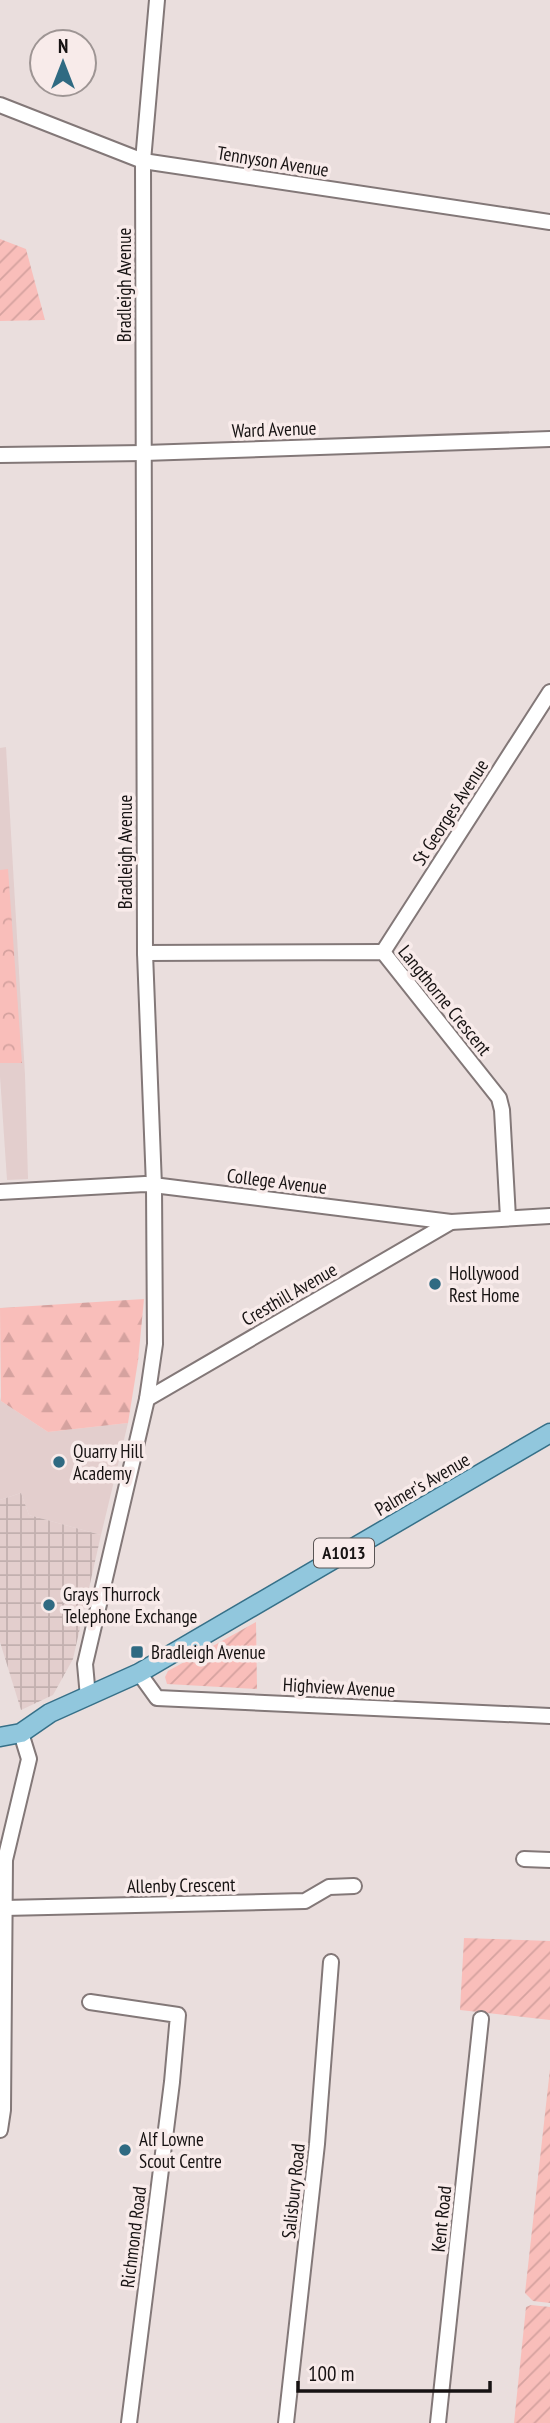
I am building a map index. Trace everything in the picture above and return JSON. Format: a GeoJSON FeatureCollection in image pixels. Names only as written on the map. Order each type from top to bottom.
{"type":"FeatureCollection","features":[{"type":"Feature","properties":{"kind":"main road","name":"Palmer's Avenue"},"geometry":{"type":"LineString","coordinates":[[21,1733],[50,1713],[139,1673],[550,1433]]}},
{"type":"Feature","properties":{"kind":"main road","name":"A1013"},"geometry":{"type":"LineString","coordinates":[[0,1737],[21,1733]]}},
{"type":"Feature","properties":{"kind":"street","name":"Bradleigh Avenue"},"geometry":{"type":"LineString","coordinates":[[88,1696],[85,1664],[147,1399],[155,1344],[154,1186],[145,953],[143,160],[157,0]]}},
{"type":"Feature","properties":{"kind":"street","name":"Tennyson Avenue"},"geometry":{"type":"LineString","coordinates":[[0,105],[143,160],[550,222]]}},
{"type":"Feature","properties":{"kind":"street","name":"Ward Avenue"},"geometry":{"type":"LineString","coordinates":[[0,455],[144,453],[550,439]]}},
{"type":"Feature","properties":{"kind":"street","name":"St Georges Avenue"},"geometry":{"type":"LineString","coordinates":[[383,953],[550,692]]}},
{"type":"Feature","properties":{"kind":"street","name":"Langthorne Crescent"},"geometry":{"type":"LineString","coordinates":[[145,953],[383,953],[499,1098],[508,1218]]}},
{"type":"Feature","properties":{"kind":"street","name":"College Avenue"},"geometry":{"type":"LineString","coordinates":[[0,1192],[145,1184],[451,1222],[550,1216]]}},
{"type":"Feature","properties":{"kind":"street","name":"Cresthill Avenue"},"geometry":{"type":"LineString","coordinates":[[147,1399],[451,1222]]}},
{"type":"Feature","properties":{"kind":"street","name":"Highview Avenue"},"geometry":{"type":"LineString","coordinates":[[139,1673],[157,1698],[550,1716]]}},
{"type":"Feature","properties":{"kind":"street"},"geometry":{"type":"LineString","coordinates":[[0,2130],[3,2110],[5,1860],[29,1759],[21,1733]]}},
{"type":"Feature","properties":{"kind":"street"},"geometry":{"type":"LineString","coordinates":[[524,1859],[550,1860]]}},
{"type":"Feature","properties":{"kind":"street","name":"Allenby Crescent"},"geometry":{"type":"LineString","coordinates":[[4,1908],[305,1901],[329,1887],[354,1886]]}},
{"type":"Feature","properties":{"kind":"street","name":"Salisbury Road"},"geometry":{"type":"LineString","coordinates":[[286,2423],[317,2144],[331,1962]]}},
{"type":"Feature","properties":{"kind":"street","name":"Richmond Road"},"geometry":{"type":"LineString","coordinates":[[90,2002],[178,2015],[129,2423]]}},
{"type":"Feature","properties":{"kind":"street","name":"Kent Road"},"geometry":{"type":"LineString","coordinates":[[438,2423],[481,2019]]}},
{"type":"Feature","properties":{"kind":"shaded area"},"geometry":{"type":"Polygon","coordinates":[[[6,747],[25,1075],[28,1179],[7,1180],[0,1076],[0,748],[6,747]]]}},
{"type":"Feature","properties":{"kind":"shaded area","name":"Quarry Hill Academy"},"geometry":{"type":"Polygon","coordinates":[[[0,1397],[1,1401],[48,1432],[128,1423],[101,1535],[29,1515],[21,1493],[0,1500],[0,1397]]]}},
{"type":"Feature","properties":{"kind":"shaded area"},"geometry":{"type":"Polygon","coordinates":[[[21,1493],[29,1515],[101,1535],[73,1659],[53,1695],[21,1710],[0,1642],[0,1500],[21,1493]]]}},
{"type":"Feature","properties":{"kind":"green space"},"geometry":{"type":"Polygon","coordinates":[[[0,239],[26,249],[45,320],[0,321],[0,239]]]}},
{"type":"Feature","properties":{"kind":"green space"},"geometry":{"type":"Polygon","coordinates":[[[8,869],[22,1063],[0,1063],[0,870],[8,869]]]}},
{"type":"Feature","properties":{"kind":"green space"},"geometry":{"type":"Polygon","coordinates":[[[144,1299],[128,1423],[48,1432],[1,1401],[0,1308],[144,1299]]]}},
{"type":"Feature","properties":{"kind":"green space"},"geometry":{"type":"Polygon","coordinates":[[[256,1622],[257,1689],[167,1684],[165,1677],[168,1671],[256,1622]]]}},
{"type":"Feature","properties":{"kind":"green space"},"geometry":{"type":"Polygon","coordinates":[[[464,1938],[550,1941],[550,2020],[460,2010],[464,1938]]]}},
{"type":"Feature","properties":{"kind":"green space"},"geometry":{"type":"Polygon","coordinates":[[[550,2069],[550,2303],[533,2301],[525,2293],[550,2069]]]}},
{"type":"Feature","properties":{"kind":"green space"},"geometry":{"type":"Polygon","coordinates":[[[526,2307],[550,2307],[550,2423],[514,2423],[526,2307]]]}},
{"type":"Feature","properties":{"kind":"place","name":"Hollywood Rest Home"},"geometry":{"type":"Point","coordinates":[435,1284]}},
{"type":"Feature","properties":{"kind":"place","name":"Quarry Hill Academy"},"geometry":{"type":"Point","coordinates":[59,1462]}},
{"type":"Feature","properties":{"kind":"place","name":"Grays Thurrock Telephone Exchange"},"geometry":{"type":"Point","coordinates":[49,1605]}},
{"type":"Feature","properties":{"kind":"place","name":"Bradleigh Avenue"},"geometry":{"type":"Point","coordinates":[137,1652]}},
{"type":"Feature","properties":{"kind":"place","name":"Alf Lowne Scout Centre"},"geometry":{"type":"Point","coordinates":[125,2150]}}]}
